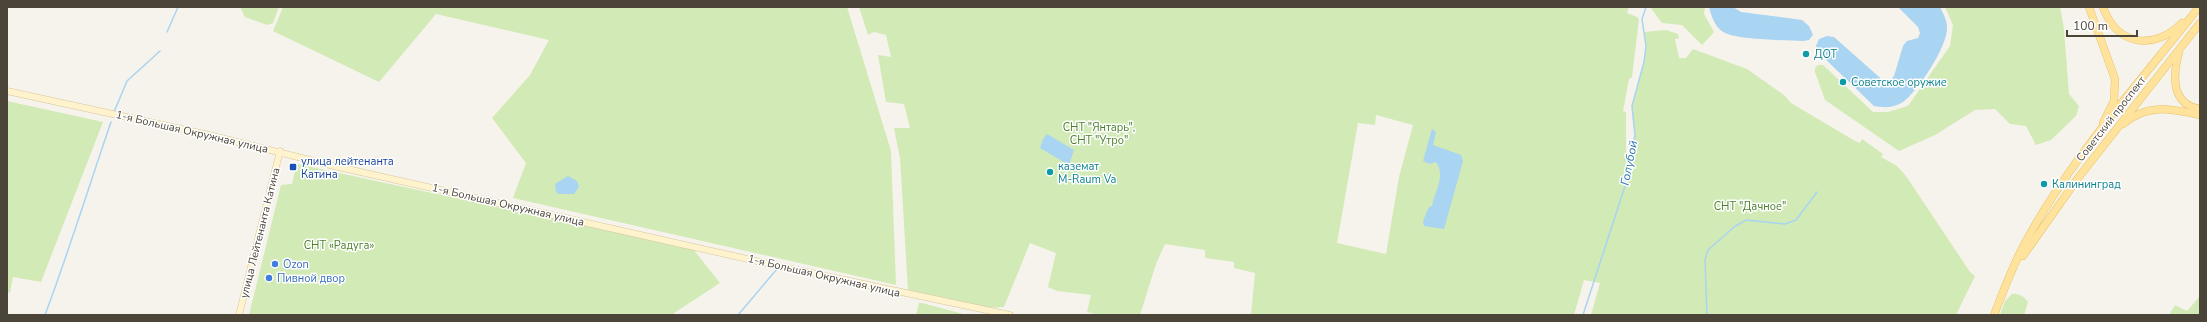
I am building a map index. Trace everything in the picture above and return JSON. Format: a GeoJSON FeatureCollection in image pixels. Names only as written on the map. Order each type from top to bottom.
{"type":"FeatureCollection","features":[{"type":"Feature","properties":{"kind":"main road"},"geometry":{"type":"LineString","coordinates":[[2085,152],[2109,113],[2114,101],[2116,87],[2112,70],[2089,7]]}},
{"type":"Feature","properties":{"kind":"main road"},"geometry":{"type":"LineString","coordinates":[[2103,7],[2108,20],[2117,30],[2130,38],[2140,41],[2150,41],[2168,34],[2198,7]]}},
{"type":"Feature","properties":{"kind":"main road","name":"Советский проспект"},"geometry":{"type":"LineString","coordinates":[[1994,315],[2025,244],[2046,208],[2085,152],[2198,7]]}},
{"type":"Feature","properties":{"kind":"main road","name":"Советский проспект"},"geometry":{"type":"LineString","coordinates":[[2009,279],[2021,258],[2111,135],[2200,23]]}},
{"type":"Feature","properties":{"kind":"main road"},"geometry":{"type":"LineString","coordinates":[[2180,48],[2175,68],[2175,87],[2183,100],[2189,106],[2200,109]]}},
{"type":"Feature","properties":{"kind":"main road"},"geometry":{"type":"LineString","coordinates":[[2111,135],[2138,114],[2147,110],[2170,109],[2200,115]]}},
{"type":"Feature","properties":{"kind":"street","name":"1-я Большая Окружная улица"},"geometry":{"type":"LineString","coordinates":[[7,91],[280,151],[334,166],[782,267],[1010,315]]}},
{"type":"Feature","properties":{"kind":"street","name":"улица Лейтенанта Катина"},"geometry":{"type":"LineString","coordinates":[[239,315],[280,151]]}},
{"type":"Feature","properties":{"kind":"green space"},"geometry":{"type":"Polygon","coordinates":[[[240,7],[279,7],[273,23],[267,25],[245,17],[240,7]]]}},
{"type":"Feature","properties":{"kind":"green space"},"geometry":{"type":"Polygon","coordinates":[[[283,7],[847,7],[891,151],[896,285],[513,198],[526,163],[492,118],[530,75],[549,40],[436,14],[379,82],[273,31],[283,7]]]}},
{"type":"Feature","properties":{"kind":"green space","name":"СНТ \"Янтарь\", СНТ \"Утро\""},"geometry":{"type":"Polygon","coordinates":[[[859,7],[1629,7],[1627,13],[1639,19],[1632,77],[1629,79],[1623,111],[1626,112],[1626,173],[1635,136],[1632,106],[1644,61],[1646,46],[1644,32],[1666,30],[1678,34],[1679,38],[1675,39],[1679,58],[1686,58],[1693,49],[1747,69],[1784,95],[1791,103],[1855,141],[1860,143],[1862,139],[1883,154],[1881,157],[1897,166],[1906,176],[1970,272],[1975,276],[1956,315],[1591,315],[1600,283],[1584,280],[1574,315],[1251,315],[1255,273],[1234,268],[1234,262],[1205,258],[1205,250],[1165,244],[1156,264],[1140,315],[1099,315],[1087,312],[1091,295],[1057,291],[1048,287],[1056,253],[1030,243],[1004,307],[980,307],[956,303],[908,290],[900,158],[894,128],[910,128],[904,104],[886,102],[878,55],[891,57],[886,35],[874,32],[868,35],[859,7]],[[1376,115],[1375,125],[1358,123],[1337,243],[1386,254],[1399,177],[1413,125],[1376,115]]]}},
{"type":"Feature","properties":{"kind":"green space"},"geometry":{"type":"Polygon","coordinates":[[[1650,7],[1705,7],[1704,14],[1714,32],[1702,45],[1682,25],[1662,23],[1650,7]]]}},
{"type":"Feature","properties":{"kind":"green space"},"geometry":{"type":"Polygon","coordinates":[[[1945,7],[2060,7],[2064,29],[2069,94],[2079,106],[2076,116],[2051,140],[2036,145],[2026,126],[2010,124],[1995,109],[1975,110],[1935,135],[1899,151],[1825,100],[1815,72],[1815,68],[1818,65],[1823,65],[1873,112],[1888,112],[1908,106],[1950,46],[1953,25],[1945,7]]]}},
{"type":"Feature","properties":{"kind":"green space"},"geometry":{"type":"Polygon","coordinates":[[[7,101],[103,122],[41,282],[13,277],[10,293],[7,292],[7,101]]]}},
{"type":"Feature","properties":{"kind":"green space","name":"СНТ «Радуга»"},"geometry":{"type":"Polygon","coordinates":[[[297,164],[693,249],[720,283],[674,313],[675,315],[249,315],[281,185],[292,184],[297,164]]]}},
{"type":"Feature","properties":{"kind":"green space"},"geometry":{"type":"Polygon","coordinates":[[[2012,294],[2017,294],[2025,298],[2028,302],[2024,315],[2000,315],[2005,301],[2012,294]]]}},
{"type":"Feature","properties":{"kind":"green space"},"geometry":{"type":"Polygon","coordinates":[[[2200,296],[2200,315],[2169,315],[2175,305],[2187,311],[2200,296]]]}},
{"type":"Feature","properties":{"kind":"green space"},"geometry":{"type":"Polygon","coordinates":[[[919,303],[922,303],[967,315],[916,315],[919,303]]]}},
{"type":"Feature","properties":{"kind":"water"},"geometry":{"type":"Polygon","coordinates":[[[1709,7],[1733,7],[1741,12],[1802,20],[1809,26],[1813,35],[1809,40],[1803,41],[1762,39],[1732,35],[1719,29],[1709,7]]]}},
{"type":"Feature","properties":{"kind":"water"},"geometry":{"type":"Polygon","coordinates":[[[1898,7],[1940,7],[1945,17],[1947,27],[1946,35],[1943,45],[1931,68],[1903,102],[1885,107],[1874,106],[1820,54],[1816,46],[1819,39],[1827,36],[1834,37],[1887,84],[1894,76],[1903,46],[1907,41],[1918,38],[1920,33],[1918,27],[1898,7]]]}},
{"type":"Feature","properties":{"kind":"water"},"geometry":{"type":"Polygon","coordinates":[[[1432,129],[1436,132],[1433,145],[1461,155],[1463,161],[1444,229],[1424,226],[1423,221],[1429,207],[1432,206],[1440,178],[1439,167],[1436,162],[1430,164],[1423,161],[1432,129]]]}},
{"type":"Feature","properties":{"kind":"water"},"geometry":{"type":"Polygon","coordinates":[[[1047,134],[1074,150],[1069,165],[1040,148],[1043,139],[1047,134]]]}},
{"type":"Feature","properties":{"kind":"water"},"geometry":{"type":"Polygon","coordinates":[[[568,176],[577,181],[579,187],[574,194],[559,194],[556,192],[555,184],[568,176]]]}},
{"type":"Feature","properties":{"kind":"waterway"},"geometry":{"type":"LineString","coordinates":[[167,32],[178,7]]}},
{"type":"Feature","properties":{"kind":"waterway","name":"Голубой"},"geometry":{"type":"LineString","coordinates":[[1583,315],[1625,186],[1628,161],[1635,136],[1632,106],[1644,62],[1646,46],[1642,19],[1646,7]]}},
{"type":"Feature","properties":{"kind":"waterway"},"geometry":{"type":"LineString","coordinates":[[114,112],[127,81],[160,51]]}},
{"type":"Feature","properties":{"kind":"waterway"},"geometry":{"type":"LineString","coordinates":[[45,315],[71,243],[111,122]]}},
{"type":"Feature","properties":{"kind":"waterway"},"geometry":{"type":"LineString","coordinates":[[1707,315],[1705,260],[1708,250],[1734,227],[1746,220],[1785,224],[1796,220],[1817,192]]}},
{"type":"Feature","properties":{"kind":"waterway"},"geometry":{"type":"LineString","coordinates":[[738,315],[777,269]]}},
{"type":"Feature","properties":{"kind":"place","name":"ДОТ"},"geometry":{"type":"Point","coordinates":[1806,54]}},
{"type":"Feature","properties":{"kind":"place","name":"Советское оружие"},"geometry":{"type":"Point","coordinates":[1843,82]}},
{"type":"Feature","properties":{"kind":"place","name":"улица лейтенанта Катина"},"geometry":{"type":"Point","coordinates":[293,167]}},
{"type":"Feature","properties":{"kind":"place","name":"каземат M-Raum Va"},"geometry":{"type":"Point","coordinates":[1050,172]}},
{"type":"Feature","properties":{"kind":"place","name":"Калининград"},"geometry":{"type":"Point","coordinates":[2044,184]}},
{"type":"Feature","properties":{"kind":"place","name":"Ozon"},"geometry":{"type":"Point","coordinates":[275,264]}},
{"type":"Feature","properties":{"kind":"place","name":"Пивной двор"},"geometry":{"type":"Point","coordinates":[269,278]}},
{"type":"Feature","properties":{"kind":"park label","name":"СНТ \"Дачное\""},"geometry":{"type":"Point","coordinates":[1750,206]}}]}
